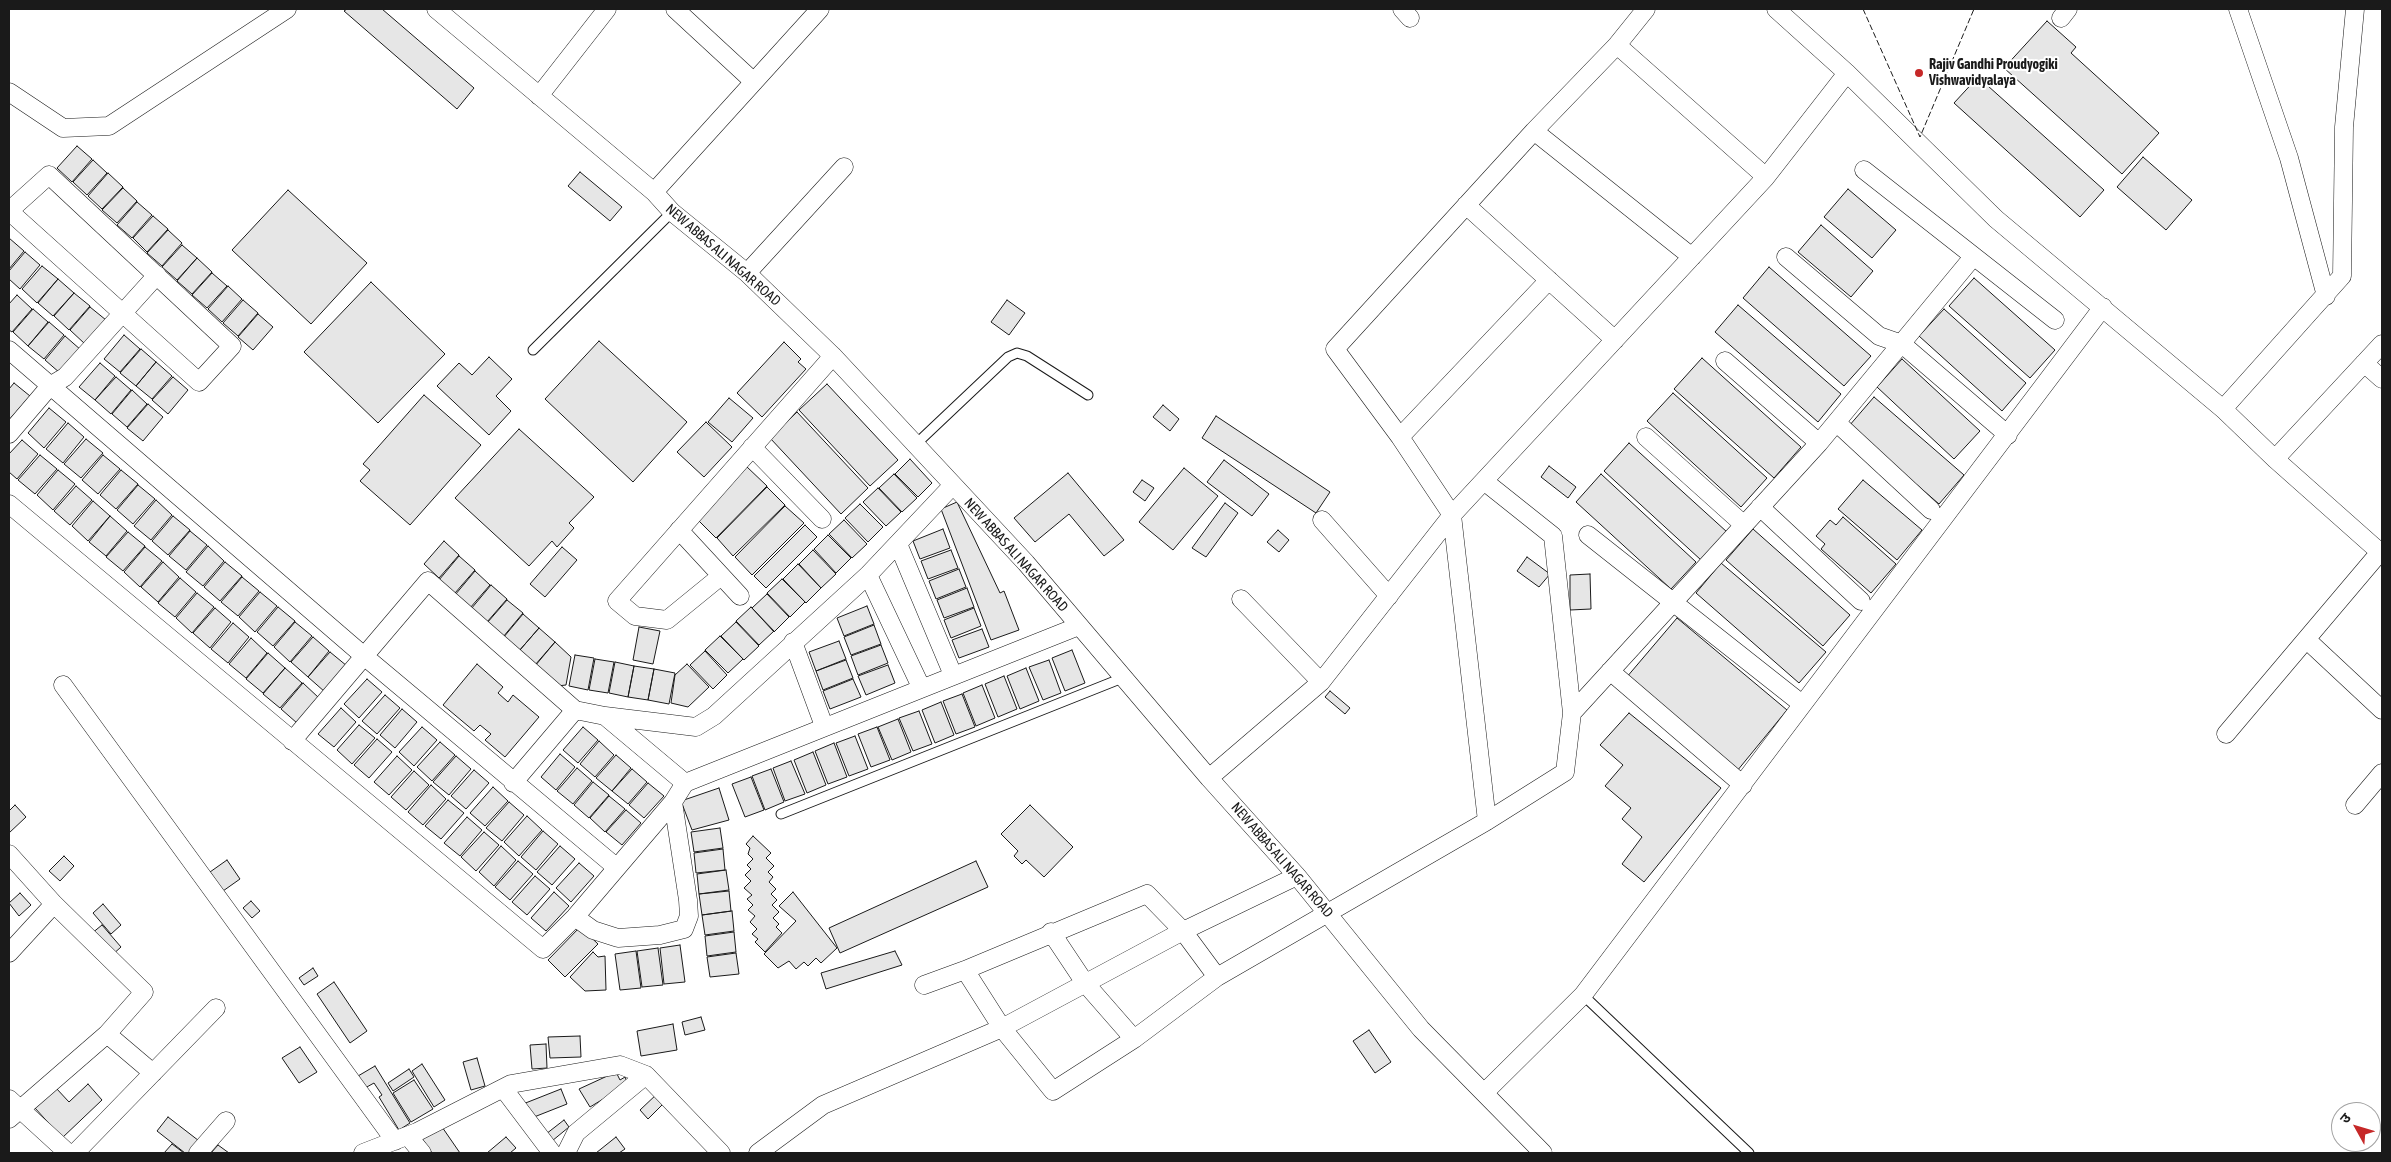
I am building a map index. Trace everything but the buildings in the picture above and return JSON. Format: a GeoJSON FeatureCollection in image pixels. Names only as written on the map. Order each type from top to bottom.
{"type":"FeatureCollection","features":[{"type":"Feature","properties":{"kind":"street"},"geometry":{"type":"LineString","coordinates":[[9,92],[63,128],[109,126],[287,9]]}},
{"type":"Feature","properties":{"kind":"street","name":"NEW ABBAS ALI NAGAR ROAD"},"geometry":{"type":"LineString","coordinates":[[436,9],[654,192],[672,212],[747,273],[833,356],[1026,563],[1209,778],[1297,876],[1420,1029],[1543,1153]]}},
{"type":"Feature","properties":{"kind":"street"},"geometry":{"type":"LineString","coordinates":[[539,96],[607,9]]}},
{"type":"Feature","properties":{"kind":"street"},"geometry":{"type":"LineString","coordinates":[[675,9],[754,82]]}},
{"type":"Feature","properties":{"kind":"street"},"geometry":{"type":"LineString","coordinates":[[654,192],[820,9]]}},
{"type":"Feature","properties":{"kind":"street"},"geometry":{"type":"LineString","coordinates":[[1487,821],[1452,515],[1400,437],[1335,349],[1534,131],[1617,45],[1646,9]]}},
{"type":"Feature","properties":{"kind":"street"},"geometry":{"type":"LineString","coordinates":[[1776,9],[1847,73],[1996,219],[2223,409],[2275,459],[2381,553],[2226,734]]}},
{"type":"Feature","properties":{"kind":"street"},"geometry":{"type":"LineString","coordinates":[[2238,9],[2289,158],[2326,296]]}},
{"type":"Feature","properties":{"kind":"street"},"geometry":{"type":"LineString","coordinates":[[2223,409],[2342,276],[2344,265],[2344,127],[2354,9]]}},
{"type":"Feature","properties":{"kind":"street"},"geometry":{"type":"LineString","coordinates":[[1617,45],[1766,177]]}},
{"type":"Feature","properties":{"kind":"street"},"geometry":{"type":"LineString","coordinates":[[1209,778],[1321,682],[1452,515],[1766,177],[1847,73]]}},
{"type":"Feature","properties":{"kind":"street"},"geometry":{"type":"LineString","coordinates":[[1534,131],[1692,257]]}},
{"type":"Feature","properties":{"kind":"street"},"geometry":{"type":"LineString","coordinates":[[747,273],[844,166]]}},
{"type":"Feature","properties":{"kind":"street"},"geometry":{"type":"LineString","coordinates":[[1864,170],[2055,320]]}},
{"type":"Feature","properties":{"kind":"street"},"geometry":{"type":"LineString","coordinates":[[49,176],[232,346],[199,382],[9,211],[49,176]]}},
{"type":"Feature","properties":{"kind":"street"},"geometry":{"type":"LineString","coordinates":[[1466,205],[1615,340]]}},
{"type":"Feature","properties":{"kind":"street"},"geometry":{"type":"LineString","coordinates":[[1786,257],[1879,336],[1902,344],[2008,435]]}},
{"type":"Feature","properties":{"kind":"street"},"geometry":{"type":"LineString","coordinates":[[1572,713],[1836,423],[1973,257]]}},
{"type":"Feature","properties":{"kind":"street"},"geometry":{"type":"LineString","coordinates":[[9,434],[50,386],[65,377],[157,275]]}},
{"type":"Feature","properties":{"kind":"street"},"geometry":{"type":"LineString","coordinates":[[1400,437],[1549,280]]}},
{"type":"Feature","properties":{"kind":"street"},"geometry":{"type":"LineString","coordinates":[[1484,1093],[1583,995],[2103,307]]}},
{"type":"Feature","properties":{"kind":"street"},"geometry":{"type":"LineString","coordinates":[[2275,459],[2382,344]]}},
{"type":"Feature","properties":{"kind":"street"},"geometry":{"type":"LineString","coordinates":[[9,350],[513,783],[616,867]]}},
{"type":"Feature","properties":{"kind":"street"},"geometry":{"type":"LineString","coordinates":[[721,576],[667,620],[635,616],[617,601],[833,356]]}},
{"type":"Feature","properties":{"kind":"street"},"geometry":{"type":"LineString","coordinates":[[1726,361],[1819,442]]}},
{"type":"Feature","properties":{"kind":"street"},"geometry":{"type":"LineString","coordinates":[[2364,364],[2382,379]]}},
{"type":"Feature","properties":{"kind":"street"},"geometry":{"type":"LineString","coordinates":[[1836,423],[1931,510]]}},
{"type":"Feature","properties":{"kind":"street"},"geometry":{"type":"LineString","coordinates":[[1646,437],[1743,524]]}},
{"type":"Feature","properties":{"kind":"street"},"geometry":{"type":"LineString","coordinates":[[752,447],[822,519]]}},
{"type":"Feature","properties":{"kind":"street"},"geometry":{"type":"LineString","coordinates":[[965,970],[1002,1028],[1054,1092],[1134,1039],[1217,977],[1487,821],[1565,772],[1572,713],[1553,536],[1484,480]]}},
{"type":"Feature","properties":{"kind":"street"},"geometry":{"type":"LineString","coordinates":[[292,742],[428,581],[575,710],[605,716],[696,727],[714,716],[868,575],[953,485]]}},
{"type":"Feature","properties":{"kind":"street"},"geometry":{"type":"LineString","coordinates":[[9,504],[292,742],[543,949],[575,917],[673,802],[685,783],[1079,626]]}},
{"type":"Feature","properties":{"kind":"street"},"geometry":{"type":"LineString","coordinates":[[1760,506],[1861,601]]}},
{"type":"Feature","properties":{"kind":"street"},"geometry":{"type":"LineString","coordinates":[[1322,520],[1389,596]]}},
{"type":"Feature","properties":{"kind":"street"},"geometry":{"type":"LineString","coordinates":[[680,530],[740,596]]}},
{"type":"Feature","properties":{"kind":"street"},"geometry":{"type":"LineString","coordinates":[[1588,535],[1802,704]]}},
{"type":"Feature","properties":{"kind":"street"},"geometry":{"type":"LineString","coordinates":[[898,544],[954,675]]}},
{"type":"Feature","properties":{"kind":"street"},"geometry":{"type":"LineString","coordinates":[[868,575],[921,688]]}},
{"type":"Feature","properties":{"kind":"street"},"geometry":{"type":"LineString","coordinates":[[1241,599],[1321,682]]}},
{"type":"Feature","properties":{"kind":"street"},"geometry":{"type":"LineString","coordinates":[[2306,640],[2382,710]]}},
{"type":"Feature","properties":{"kind":"street"},"geometry":{"type":"LineString","coordinates":[[793,642],[824,726]]}},
{"type":"Feature","properties":{"kind":"street"},"geometry":{"type":"LineString","coordinates":[[1610,671],[1743,785]]}},
{"type":"Feature","properties":{"kind":"street"},"geometry":{"type":"LineString","coordinates":[[63,685],[402,1138],[422,1153]]}},
{"type":"Feature","properties":{"kind":"street"},"geometry":{"type":"LineString","coordinates":[[513,783],[575,710]]}},
{"type":"Feature","properties":{"kind":"street"},"geometry":{"type":"LineString","coordinates":[[605,716],[685,783]]}},
{"type":"Feature","properties":{"kind":"street"},"geometry":{"type":"LineString","coordinates":[[2355,805],[2382,773]]}},
{"type":"Feature","properties":{"kind":"street"},"geometry":{"type":"LineString","coordinates":[[575,917],[593,930],[618,938],[660,935],[684,929],[689,916],[688,900],[673,802]]}},
{"type":"Feature","properties":{"kind":"street"},"geometry":{"type":"LineString","coordinates":[[9,854],[54,904],[144,992],[107,1034],[12,1109],[68,1153]]}},
{"type":"Feature","properties":{"kind":"street"},"geometry":{"type":"LineString","coordinates":[[758,1153],[823,1105],[1002,1028],[1183,931],[1297,876]]}},
{"type":"Feature","properties":{"kind":"street"},"geometry":{"type":"LineString","coordinates":[[924,985],[965,970],[1051,932],[1147,894],[1183,931],[1217,977]]}},
{"type":"Feature","properties":{"kind":"street"},"geometry":{"type":"LineString","coordinates":[[9,954],[54,904]]}},
{"type":"Feature","properties":{"kind":"street"},"geometry":{"type":"LineString","coordinates":[[1051,932],[1085,983],[1134,1039]]}},
{"type":"Feature","properties":{"kind":"street"},"geometry":{"type":"LineString","coordinates":[[75,1153],[216,1008]]}},
{"type":"Feature","properties":{"kind":"street"},"geometry":{"type":"LineString","coordinates":[[107,1034],[154,1073]]}},
{"type":"Feature","properties":{"kind":"street"},"geometry":{"type":"LineString","coordinates":[[363,1153],[402,1138],[511,1084],[614,1066],[627,1066],[646,1075],[720,1153]]}},
{"type":"Feature","properties":{"kind":"street"},"geometry":{"type":"LineString","coordinates":[[566,1153],[576,1133],[646,1075]]}},
{"type":"Feature","properties":{"kind":"street"},"geometry":{"type":"LineString","coordinates":[[503,1088],[552,1153]]}},
{"type":"Feature","properties":{"kind":"street"},"geometry":{"type":"LineString","coordinates":[[198,1153],[226,1121]]}},
{"type":"Feature","properties":{"kind":"lane"},"geometry":{"type":"LineString","coordinates":[[533,350],[672,212]]}},
{"type":"Feature","properties":{"kind":"lane"},"geometry":{"type":"LineString","coordinates":[[915,445],[1008,357],[1017,353],[1027,356],[1088,396]]}},
{"type":"Feature","properties":{"kind":"lane"},"geometry":{"type":"LineString","coordinates":[[781,814],[1125,677]]}},
{"type":"Feature","properties":{"kind":"lane"},"geometry":{"type":"LineString","coordinates":[[1583,995],[1749,1153]]}},
{"type":"Feature","properties":{"kind":"fence"},"geometry":{"type":"LineString","coordinates":[[1863,9],[1920,137],[1974,9]]}},
{"type":"Feature","properties":{"kind":"place","name":"Rajiv Gandhi Proudyogiki Vishwavidyalaya"},"geometry":{"type":"Point","coordinates":[1919,73]}}]}
